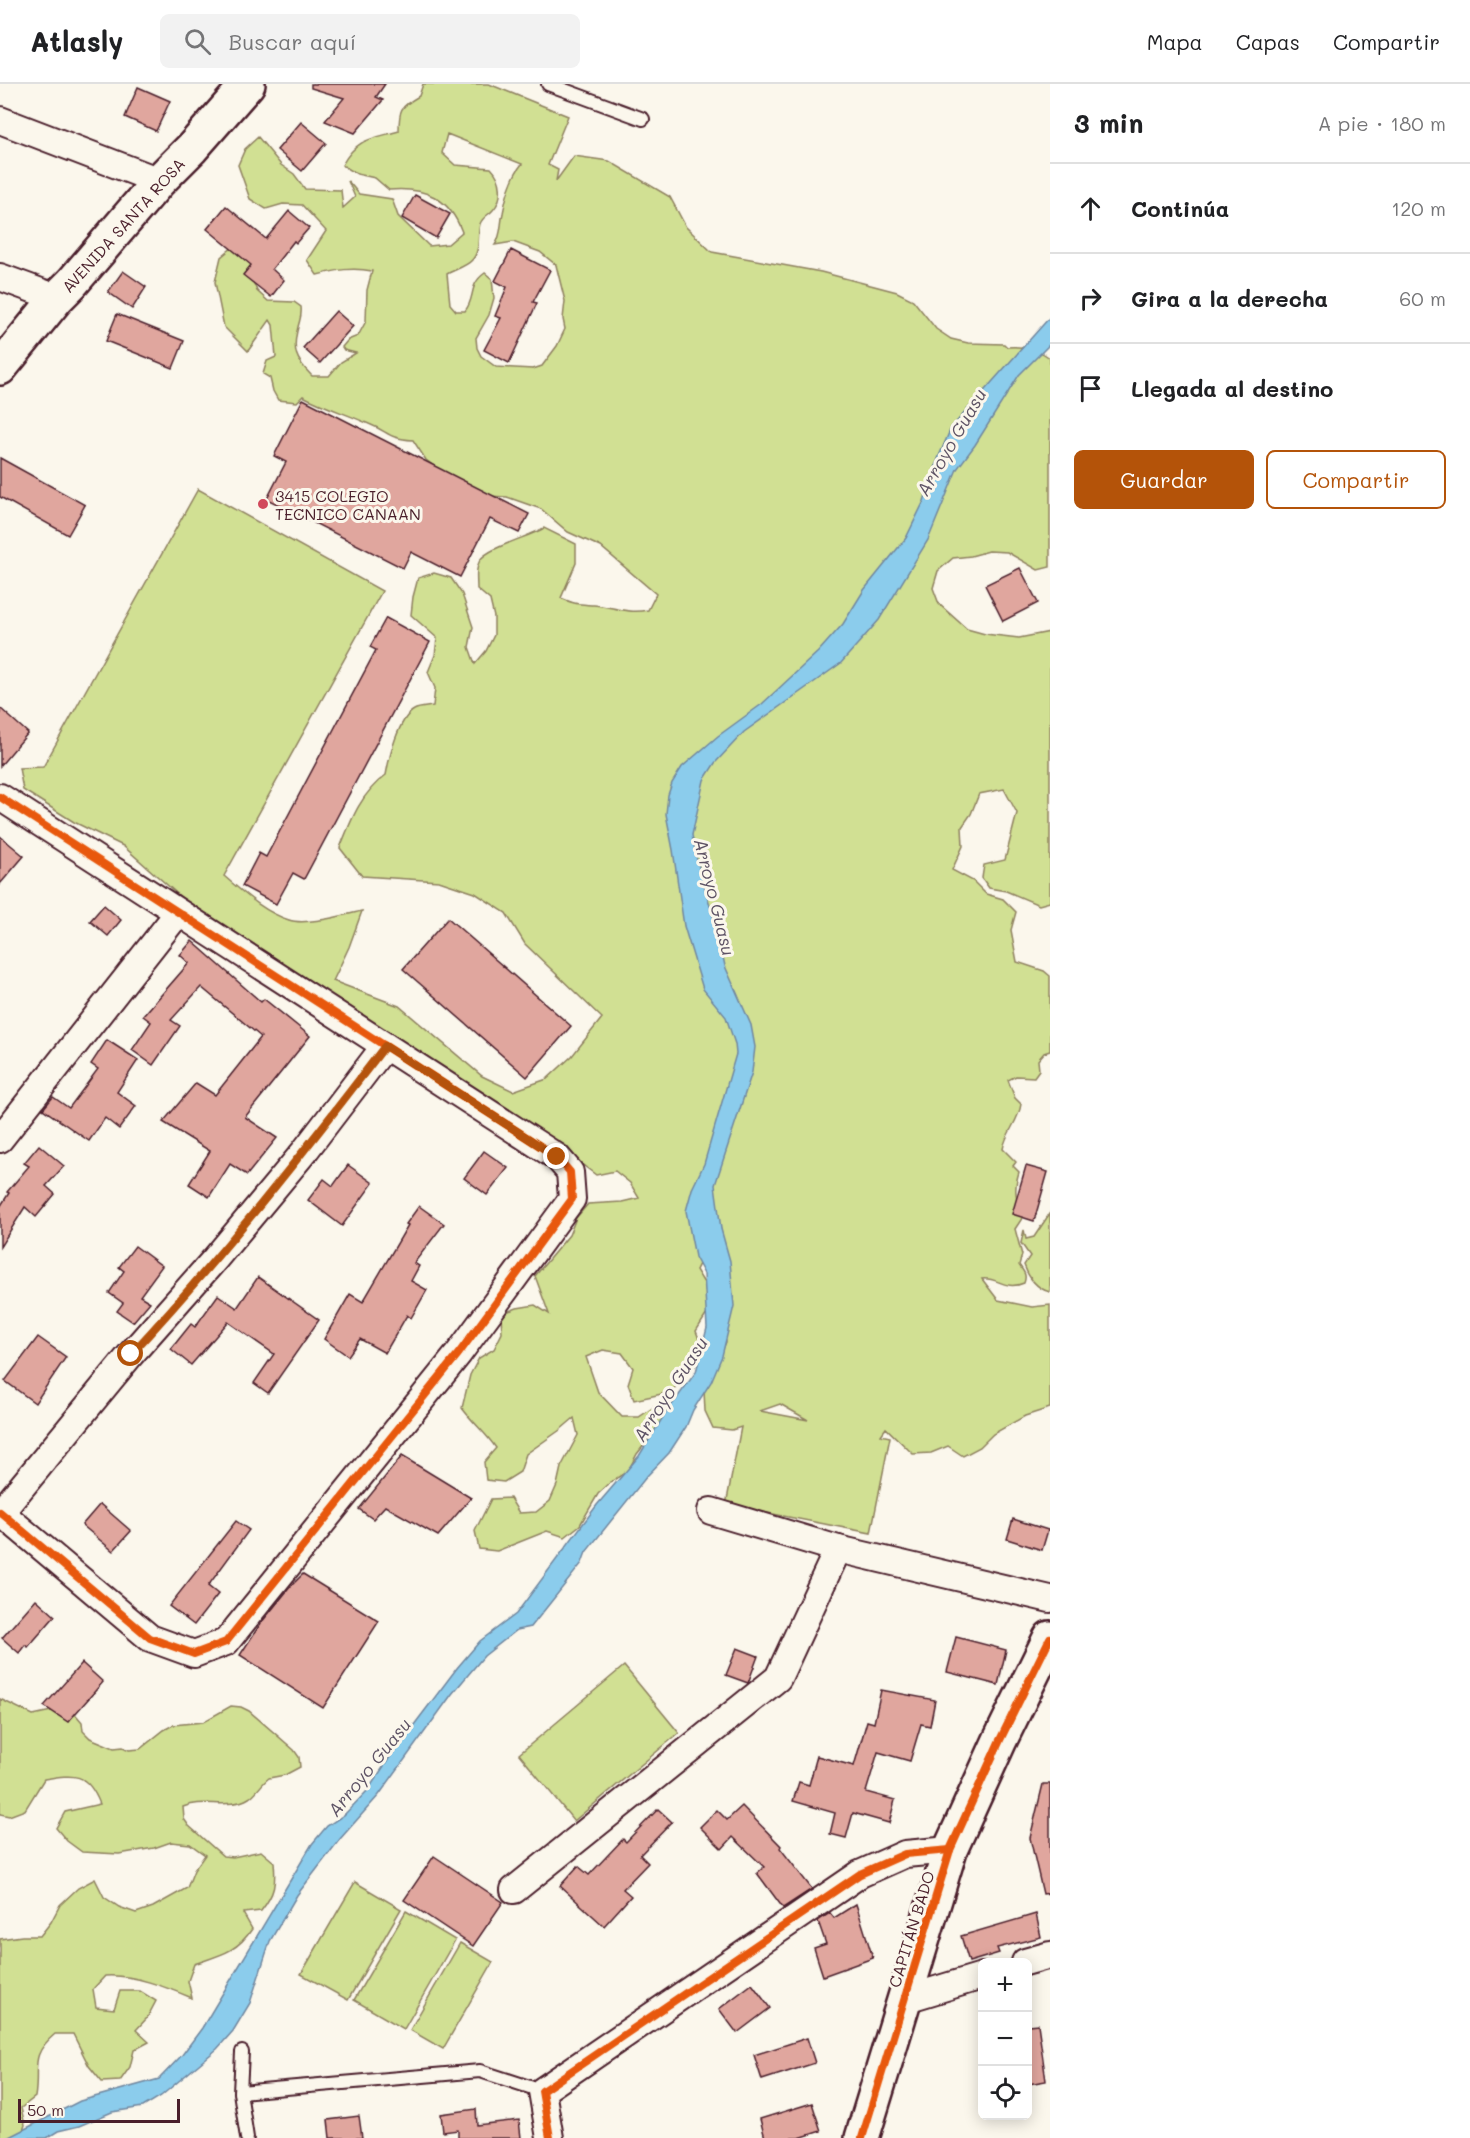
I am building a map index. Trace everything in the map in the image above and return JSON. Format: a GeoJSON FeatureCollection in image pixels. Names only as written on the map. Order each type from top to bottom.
{"type":"FeatureCollection","features":[{"type":"Feature","properties":{"kind":"street","name":"AVENIDA SANTA ROSA"},"geometry":{"type":"LineString","coordinates":[[0,368],[57,298],[159,181],[192,148],[248,84]]}},
{"type":"Feature","properties":{"kind":"street"},"geometry":{"type":"LineString","coordinates":[[0,120],[159,181]]}},
{"type":"Feature","properties":{"kind":"street"},"geometry":{"type":"LineString","coordinates":[[0,277],[57,298]]}},
{"type":"Feature","properties":{"kind":"street"},"geometry":{"type":"LineString","coordinates":[[0,797],[557,1157],[570,1172],[572,1199],[459,1353],[226,1642],[194,1654],[150,1638],[0,1512],[131,1354],[215,1259],[304,1152],[385,1046]]}},
{"type":"Feature","properties":{"kind":"street"},"geometry":{"type":"LineString","coordinates":[[0,1138],[178,913]]}},
{"type":"Feature","properties":{"kind":"street"},"geometry":{"type":"LineString","coordinates":[[711,1511],[838,1549],[1050,1599]]}},
{"type":"Feature","properties":{"kind":"street"},"geometry":{"type":"LineString","coordinates":[[514,1890],[778,1678],[838,1549]]}},
{"type":"Feature","properties":{"kind":"street","name":"CAPITÁN BADO"},"geometry":{"type":"LineString","coordinates":[[862,2138],[950,1850],[1050,1638]]}},
{"type":"Feature","properties":{"kind":"street"},"geometry":{"type":"LineString","coordinates":[[550,2138],[542,2091],[860,1874],[905,1854],[950,1850]]}},
{"type":"Feature","properties":{"kind":"street"},"geometry":{"type":"LineString","coordinates":[[1032,1960],[1050,1955]]}},
{"type":"Feature","properties":{"kind":"street"},"geometry":{"type":"LineString","coordinates":[[903,2000],[978,1977]]}},
{"type":"Feature","properties":{"kind":"lane"},"geometry":{"type":"LineString","coordinates":[[548,84],[643,118]]}},
{"type":"Feature","properties":{"kind":"lane"},"geometry":{"type":"LineString","coordinates":[[243,2052],[240,2092],[247,2138]]}},
{"type":"Feature","properties":{"kind":"lane"},"geometry":{"type":"LineString","coordinates":[[240,2092],[480,2072],[542,2091]]}},
{"type":"Feature","properties":{"kind":"green space"},"geometry":{"type":"Polygon","coordinates":[[[423,84],[489,84],[568,116],[548,165],[558,170],[556,181],[574,156],[609,161],[670,197],[686,227],[712,252],[821,272],[897,292],[913,300],[936,329],[951,339],[968,343],[1004,344],[1007,347],[1030,348],[1050,358],[1050,567],[1038,570],[1007,552],[989,551],[953,558],[938,571],[933,588],[939,604],[967,629],[985,634],[1019,638],[1050,632],[1050,902],[1039,905],[1006,891],[989,888],[982,878],[984,865],[1005,860],[1017,813],[1004,789],[979,794],[971,814],[962,827],[963,846],[952,870],[973,881],[986,894],[1003,899],[1016,912],[1011,930],[1017,962],[1044,971],[1050,976],[1050,1051],[1044,1053],[1038,1060],[1039,1070],[1034,1077],[1016,1076],[1008,1080],[1015,1098],[1021,1104],[1003,1149],[1016,1162],[1013,1166],[1019,1172],[1016,1194],[1023,1217],[1015,1229],[1022,1255],[1019,1265],[1025,1274],[1025,1280],[1024,1283],[1017,1285],[1007,1285],[982,1279],[998,1300],[1032,1307],[1050,1305],[1050,1408],[1025,1416],[993,1434],[980,1447],[963,1456],[948,1446],[931,1453],[913,1454],[886,1428],[881,1435],[890,1437],[871,1533],[726,1505],[741,1427],[732,1430],[713,1428],[705,1411],[704,1391],[726,1342],[704,1254],[696,1270],[715,1301],[696,1331],[702,1347],[696,1364],[671,1392],[634,1400],[628,1384],[633,1368],[622,1353],[603,1350],[586,1357],[598,1392],[622,1417],[639,1417],[654,1407],[671,1411],[637,1454],[628,1471],[598,1494],[580,1525],[565,1537],[547,1531],[497,1551],[479,1549],[475,1531],[491,1499],[510,1498],[519,1513],[536,1512],[550,1501],[561,1467],[578,1435],[574,1418],[526,1454],[520,1472],[504,1482],[486,1480],[484,1462],[496,1448],[462,1408],[470,1375],[479,1358],[494,1349],[502,1333],[501,1314],[535,1305],[549,1314],[535,1276],[569,1235],[576,1218],[588,1204],[622,1202],[639,1198],[630,1183],[615,1171],[596,1175],[559,1152],[200,914],[123,846],[74,822],[23,790],[19,768],[43,767],[198,489],[382,591],[224,876],[263,907],[280,917],[296,922],[315,921],[362,911],[333,981],[399,1006],[482,1076],[513,1091],[547,1079],[572,1056],[602,1018],[525,944],[506,913],[475,893],[439,881],[362,876],[340,848],[363,799],[386,775],[395,740],[403,722],[414,710],[433,706],[435,688],[428,672],[435,655],[437,638],[411,615],[418,578],[434,573],[451,578],[462,594],[473,627],[469,647],[475,664],[486,651],[494,635],[494,617],[490,600],[477,589],[478,563],[492,551],[544,528],[576,544],[576,563],[561,598],[578,604],[640,611],[648,610],[656,594],[601,547],[568,532],[541,509],[507,497],[488,496],[454,481],[426,460],[413,440],[394,437],[303,396],[297,402],[278,400],[270,378],[263,374],[267,361],[276,357],[273,325],[270,320],[248,351],[224,327],[215,282],[221,257],[234,246],[262,255],[250,274],[257,291],[268,301],[294,302],[301,307],[295,348],[302,364],[312,376],[329,376],[341,362],[356,353],[344,350],[342,347],[348,340],[358,336],[366,321],[367,290],[372,271],[344,270],[317,275],[307,260],[326,231],[302,205],[283,204],[266,209],[250,199],[238,165],[245,149],[258,137],[281,165],[294,174],[305,189],[341,190],[343,208],[355,197],[348,181],[359,194],[392,199],[398,216],[429,246],[448,244],[462,232],[457,220],[443,203],[414,190],[389,190],[375,178],[357,174],[342,165],[359,144],[399,131],[402,109],[419,96],[423,84]],[[447,134],[442,153],[455,165],[491,168],[495,172],[500,189],[497,205],[480,224],[475,256],[467,264],[447,274],[450,304],[456,311],[465,311],[476,282],[485,273],[492,279],[494,298],[489,315],[476,338],[481,356],[496,367],[533,369],[542,366],[557,346],[565,329],[563,319],[565,301],[556,265],[540,252],[513,242],[495,245],[500,234],[510,187],[522,164],[447,134]],[[780,1404],[760,1411],[808,1420],[780,1404]]]}},
{"type":"Feature","properties":{"kind":"green space"},"geometry":{"type":"Polygon","coordinates":[[[1050,1213],[1050,1292],[1037,1285],[1028,1274],[1024,1265],[1030,1256],[1021,1243],[1024,1230],[1026,1239],[1034,1237],[1050,1213]]]}},
{"type":"Feature","properties":{"kind":"green space"},"geometry":{"type":"Polygon","coordinates":[[[624,1666],[679,1733],[574,1821],[519,1754],[624,1666]]]}},
{"type":"Feature","properties":{"kind":"green space"},"geometry":{"type":"Polygon","coordinates":[[[0,1699],[33,1715],[56,1710],[76,1715],[82,1722],[83,1731],[90,1738],[114,1748],[123,1747],[129,1750],[140,1749],[173,1725],[203,1722],[231,1706],[241,1707],[249,1711],[294,1750],[299,1757],[300,1767],[285,1775],[269,1778],[252,1796],[242,1801],[225,1804],[199,1803],[183,1807],[184,1819],[189,1826],[223,1856],[233,1857],[261,1851],[274,1862],[275,1876],[272,1893],[261,1911],[243,1913],[252,1929],[240,1943],[227,1952],[194,1964],[188,1981],[192,1998],[138,1979],[105,1976],[93,1989],[96,2007],[114,2009],[120,1991],[140,1991],[156,2001],[147,2018],[136,2030],[149,2042],[134,2050],[130,2067],[120,2081],[102,2082],[89,2066],[73,2034],[55,2034],[41,2049],[38,2056],[35,2097],[21,2108],[25,2125],[20,2138],[0,2138],[0,1939],[40,1936],[60,1905],[78,1888],[95,1879],[104,1897],[119,1907],[136,1913],[153,1907],[187,1888],[194,1870],[205,1855],[190,1844],[171,1842],[154,1848],[119,1854],[82,1852],[67,1841],[56,1828],[65,1812],[100,1804],[85,1781],[72,1776],[44,1779],[25,1810],[9,1816],[0,1814],[0,1699]]]}},
{"type":"Feature","properties":{"kind":"green space"},"geometry":{"type":"Polygon","coordinates":[[[355,1882],[401,1909],[348,2000],[301,1974],[355,1882]]]}},
{"type":"Feature","properties":{"kind":"green space"},"geometry":{"type":"Polygon","coordinates":[[[406,1911],[455,1940],[404,2029],[354,2000],[406,1911]]]}},
{"type":"Feature","properties":{"kind":"green space"},"geometry":{"type":"Polygon","coordinates":[[[460,1943],[493,1962],[443,2049],[410,2030],[460,1943]]]}},
{"type":"Feature","properties":{"kind":"water","name":"Arroyo Guasu"},"geometry":{"type":"Polygon","coordinates":[[[1050,317],[1050,344],[1019,375],[975,445],[957,469],[928,540],[879,620],[841,663],[744,732],[715,763],[704,780],[692,835],[725,966],[751,1025],[755,1047],[752,1072],[715,1185],[721,1229],[730,1261],[734,1306],[722,1356],[711,1382],[693,1410],[686,1427],[669,1453],[647,1476],[586,1552],[582,1563],[531,1627],[517,1630],[484,1656],[452,1694],[379,1795],[340,1839],[297,1895],[270,1941],[250,2003],[233,2031],[217,2049],[161,2096],[143,2107],[112,2112],[79,2126],[58,2131],[47,2138],[7,2138],[80,2101],[159,2079],[182,2055],[202,2028],[312,1844],[327,1826],[344,1815],[368,1790],[392,1754],[480,1641],[516,1614],[597,1505],[639,1456],[663,1417],[696,1372],[707,1328],[704,1274],[695,1257],[686,1211],[692,1189],[704,1164],[736,1054],[726,1017],[703,989],[684,926],[666,814],[672,783],[682,767],[718,736],[762,704],[818,652],[843,624],[864,590],[906,538],[924,501],[951,428],[1050,317]]]}},
{"type":"Feature","properties":{"kind":"building"},"geometry":{"type":"Polygon","coordinates":[[[311,84],[385,84],[376,97],[383,100],[355,133],[325,121],[344,98],[311,88],[311,84]]]}},
{"type":"Feature","properties":{"kind":"building"},"geometry":{"type":"Polygon","coordinates":[[[138,87],[170,101],[156,131],[125,117],[138,87]]]}},
{"type":"Feature","properties":{"kind":"building"},"geometry":{"type":"Polygon","coordinates":[[[301,122],[326,143],[302,171],[277,150],[301,122]]]}},
{"type":"Feature","properties":{"kind":"building"},"geometry":{"type":"Polygon","coordinates":[[[415,195],[450,214],[436,238],[402,218],[415,195]]]}},
{"type":"Feature","properties":{"kind":"building"},"geometry":{"type":"Polygon","coordinates":[[[226,206],[266,239],[289,211],[309,228],[296,243],[294,241],[272,269],[284,280],[271,297],[243,275],[251,265],[207,229],[226,206]]]}},
{"type":"Feature","properties":{"kind":"building"},"geometry":{"type":"Polygon","coordinates":[[[511,250],[550,270],[533,302],[537,303],[509,363],[484,350],[501,318],[495,316],[507,287],[495,281],[511,250]]]}},
{"type":"Feature","properties":{"kind":"building"},"geometry":{"type":"Polygon","coordinates":[[[123,271],[146,287],[132,309],[108,292],[123,271]]]}},
{"type":"Feature","properties":{"kind":"building"},"geometry":{"type":"Polygon","coordinates":[[[336,311],[353,326],[320,363],[303,348],[336,311]]]}},
{"type":"Feature","properties":{"kind":"building"},"geometry":{"type":"Polygon","coordinates":[[[117,314],[184,341],[173,368],[106,341],[117,314]]]}},
{"type":"Feature","properties":{"kind":"building"},"geometry":{"type":"Polygon","coordinates":[[[303,399],[529,514],[519,533],[490,519],[460,577],[411,552],[403,568],[267,499],[286,462],[274,456],[303,399]]]}},
{"type":"Feature","properties":{"kind":"building"},"geometry":{"type":"Polygon","coordinates":[[[0,458],[85,505],[68,535],[0,497],[0,458]]]}},
{"type":"Feature","properties":{"kind":"building"},"geometry":{"type":"Polygon","coordinates":[[[1020,568],[1038,603],[1003,621],[985,585],[1020,568]]]}},
{"type":"Feature","properties":{"kind":"building"},"geometry":{"type":"Polygon","coordinates":[[[386,618],[430,642],[304,879],[293,873],[276,904],[242,886],[259,853],[266,857],[376,650],[370,647],[386,618]]]}},
{"type":"Feature","properties":{"kind":"building"},"geometry":{"type":"Polygon","coordinates":[[[0,708],[28,733],[0,766],[0,708]]]}},
{"type":"Feature","properties":{"kind":"building"},"geometry":{"type":"Polygon","coordinates":[[[0,836],[24,856],[0,884],[0,836]]]}},
{"type":"Feature","properties":{"kind":"building"},"geometry":{"type":"Polygon","coordinates":[[[104,905],[121,920],[108,936],[90,921],[104,905]]]}},
{"type":"Feature","properties":{"kind":"building"},"geometry":{"type":"Polygon","coordinates":[[[448,918],[571,1026],[527,1077],[403,969],[448,918]]]}},
{"type":"Feature","properties":{"kind":"building"},"geometry":{"type":"Polygon","coordinates":[[[192,941],[261,1002],[264,999],[310,1036],[245,1117],[277,1138],[247,1175],[230,1164],[209,1197],[189,1184],[210,1151],[163,1122],[196,1083],[215,1095],[261,1037],[201,987],[171,1020],[180,1026],[153,1065],[132,1050],[151,1022],[143,1016],[189,963],[180,955],[192,941]]]}},
{"type":"Feature","properties":{"kind":"building"},"geometry":{"type":"Polygon","coordinates":[[[107,1040],[138,1060],[117,1092],[136,1106],[119,1129],[105,1118],[89,1141],[43,1109],[53,1097],[69,1108],[98,1069],[91,1064],[107,1040]]]}},
{"type":"Feature","properties":{"kind":"building"},"geometry":{"type":"Polygon","coordinates":[[[39,1145],[64,1166],[46,1186],[55,1194],[36,1217],[25,1207],[0,1247],[0,1207],[9,1193],[7,1192],[29,1166],[24,1163],[39,1145]]]}},
{"type":"Feature","properties":{"kind":"building"},"geometry":{"type":"Polygon","coordinates":[[[484,1151],[508,1168],[487,1195],[464,1178],[484,1151]]]}},
{"type":"Feature","properties":{"kind":"building"},"geometry":{"type":"Polygon","coordinates":[[[348,1165],[373,1183],[342,1226],[308,1200],[324,1179],[333,1186],[348,1165]]]}},
{"type":"Feature","properties":{"kind":"building"},"geometry":{"type":"Polygon","coordinates":[[[1026,1166],[1048,1172],[1034,1221],[1012,1214],[1026,1166]]]}},
{"type":"Feature","properties":{"kind":"building"},"geometry":{"type":"Polygon","coordinates":[[[419,1206],[444,1224],[414,1263],[419,1266],[411,1281],[427,1290],[411,1318],[407,1315],[385,1353],[360,1339],[348,1356],[324,1339],[350,1294],[363,1302],[408,1225],[406,1224],[419,1206]]]}},
{"type":"Feature","properties":{"kind":"building"},"geometry":{"type":"Polygon","coordinates":[[[135,1246],[162,1266],[140,1296],[150,1302],[133,1322],[117,1311],[123,1303],[109,1293],[124,1271],[119,1267],[135,1246]]]}},
{"type":"Feature","properties":{"kind":"building"},"geometry":{"type":"Polygon","coordinates":[[[258,1277],[319,1320],[268,1393],[254,1383],[274,1354],[228,1322],[191,1365],[171,1349],[191,1324],[195,1327],[218,1295],[237,1308],[258,1277]]]}},
{"type":"Feature","properties":{"kind":"building"},"geometry":{"type":"Polygon","coordinates":[[[38,1337],[66,1357],[35,1403],[5,1381],[38,1337]]]}},
{"type":"Feature","properties":{"kind":"building"},"geometry":{"type":"Polygon","coordinates":[[[402,1456],[471,1498],[438,1536],[385,1506],[373,1519],[359,1509],[402,1456]]]}},
{"type":"Feature","properties":{"kind":"building"},"geometry":{"type":"Polygon","coordinates":[[[100,1504],[131,1531],[113,1551],[82,1525],[100,1504]]]}},
{"type":"Feature","properties":{"kind":"building"},"geometry":{"type":"Polygon","coordinates":[[[1013,1519],[1048,1530],[1042,1550],[1007,1539],[1013,1519]]]}},
{"type":"Feature","properties":{"kind":"building"},"geometry":{"type":"Polygon","coordinates":[[[236,1521],[249,1530],[208,1586],[218,1594],[194,1625],[169,1606],[236,1521]]]}},
{"type":"Feature","properties":{"kind":"building"},"geometry":{"type":"Polygon","coordinates":[[[303,1574],[379,1621],[323,1708],[240,1655],[261,1623],[303,1574]]]}},
{"type":"Feature","properties":{"kind":"building"},"geometry":{"type":"Polygon","coordinates":[[[36,1599],[55,1616],[28,1647],[25,1645],[19,1653],[2,1638],[36,1599]]]}},
{"type":"Feature","properties":{"kind":"building"},"geometry":{"type":"Polygon","coordinates":[[[956,1637],[1006,1650],[998,1685],[947,1672],[956,1637]]]}},
{"type":"Feature","properties":{"kind":"building"},"geometry":{"type":"Polygon","coordinates":[[[737,1648],[758,1656],[748,1683],[726,1675],[737,1648]]]}},
{"type":"Feature","properties":{"kind":"building"},"geometry":{"type":"Polygon","coordinates":[[[82,1663],[103,1682],[68,1722],[44,1706],[82,1663]]]}},
{"type":"Feature","properties":{"kind":"building"},"geometry":{"type":"Polygon","coordinates":[[[881,1690],[935,1700],[930,1726],[921,1724],[910,1761],[878,1752],[866,1792],[895,1800],[889,1823],[853,1813],[846,1838],[830,1834],[835,1813],[793,1801],[799,1782],[809,1785],[817,1756],[854,1766],[867,1721],[874,1723],[881,1690]]]}},
{"type":"Feature","properties":{"kind":"building"},"geometry":{"type":"Polygon","coordinates":[[[1043,1784],[1050,1784],[1050,1893],[1043,1894],[1030,1838],[1043,1784]]]}},
{"type":"Feature","properties":{"kind":"building"},"geometry":{"type":"Polygon","coordinates":[[[742,1806],[781,1846],[780,1848],[812,1889],[783,1908],[757,1873],[764,1867],[733,1837],[722,1849],[700,1827],[717,1810],[727,1820],[742,1806]]]}},
{"type":"Feature","properties":{"kind":"building"},"geometry":{"type":"Polygon","coordinates":[[[658,1809],[672,1822],[640,1855],[648,1863],[623,1889],[631,1896],[604,1926],[560,1886],[578,1866],[589,1875],[623,1839],[626,1842],[658,1809]]]}},
{"type":"Feature","properties":{"kind":"building"},"geometry":{"type":"Polygon","coordinates":[[[434,1856],[503,1902],[473,1946],[404,1900],[434,1856]]]}},
{"type":"Feature","properties":{"kind":"building"},"geometry":{"type":"Polygon","coordinates":[[[856,1904],[873,1958],[823,1976],[814,1948],[826,1944],[818,1921],[830,1913],[834,1918],[856,1904]]]}},
{"type":"Feature","properties":{"kind":"building"},"geometry":{"type":"Polygon","coordinates":[[[1036,1914],[1041,1937],[997,1948],[999,1953],[969,1962],[961,1936],[1036,1914]]]}},
{"type":"Feature","properties":{"kind":"building"},"geometry":{"type":"Polygon","coordinates":[[[752,1984],[770,2008],[737,2033],[719,2009],[752,1984]]]}},
{"type":"Feature","properties":{"kind":"building"},"geometry":{"type":"Polygon","coordinates":[[[1038,2024],[1046,2081],[1032,2083],[1032,2066],[1032,2025],[1038,2024]]]}},
{"type":"Feature","properties":{"kind":"building"},"geometry":{"type":"Polygon","coordinates":[[[807,2038],[815,2063],[762,2080],[754,2055],[807,2038]]]}},
{"type":"Feature","properties":{"kind":"building"},"geometry":{"type":"Polygon","coordinates":[[[812,2103],[821,2131],[799,2138],[765,2138],[760,2119],[812,2103]]]}},
{"type":"Feature","properties":{"kind":"building"},"geometry":{"type":"Polygon","coordinates":[[[476,2109],[477,2125],[519,2120],[521,2138],[458,2138],[458,2130],[443,2132],[441,2114],[476,2109]]]}},
{"type":"Feature","properties":{"kind":"building"},"geometry":{"type":"Polygon","coordinates":[[[359,2116],[362,2138],[330,2138],[328,2120],[359,2116]]]}},
{"type":"Feature","properties":{"kind":"cycle path"},"geometry":{"type":"LineString","coordinates":[[0,797],[557,1157],[570,1172],[572,1199],[459,1353],[226,1642],[194,1654],[150,1638],[0,1512]]}},
{"type":"Feature","properties":{"kind":"cycle path"},"geometry":{"type":"LineString","coordinates":[[862,2138],[950,1850],[1050,1638]]}},
{"type":"Feature","properties":{"kind":"cycle path"},"geometry":{"type":"LineString","coordinates":[[550,2138],[542,2091],[860,1874],[905,1854],[950,1850]]}},
{"type":"Feature","properties":{"kind":"place","name":"3415 COLEGIO TECNICO CANAAN"},"geometry":{"type":"Point","coordinates":[263,504]}},
{"type":"Feature","properties":{"kind":"route"},"geometry":{"type":"LineString","coordinates":[[131,1354],[215,1259],[304,1152],[385,1046],[557,1157]]}}]}
